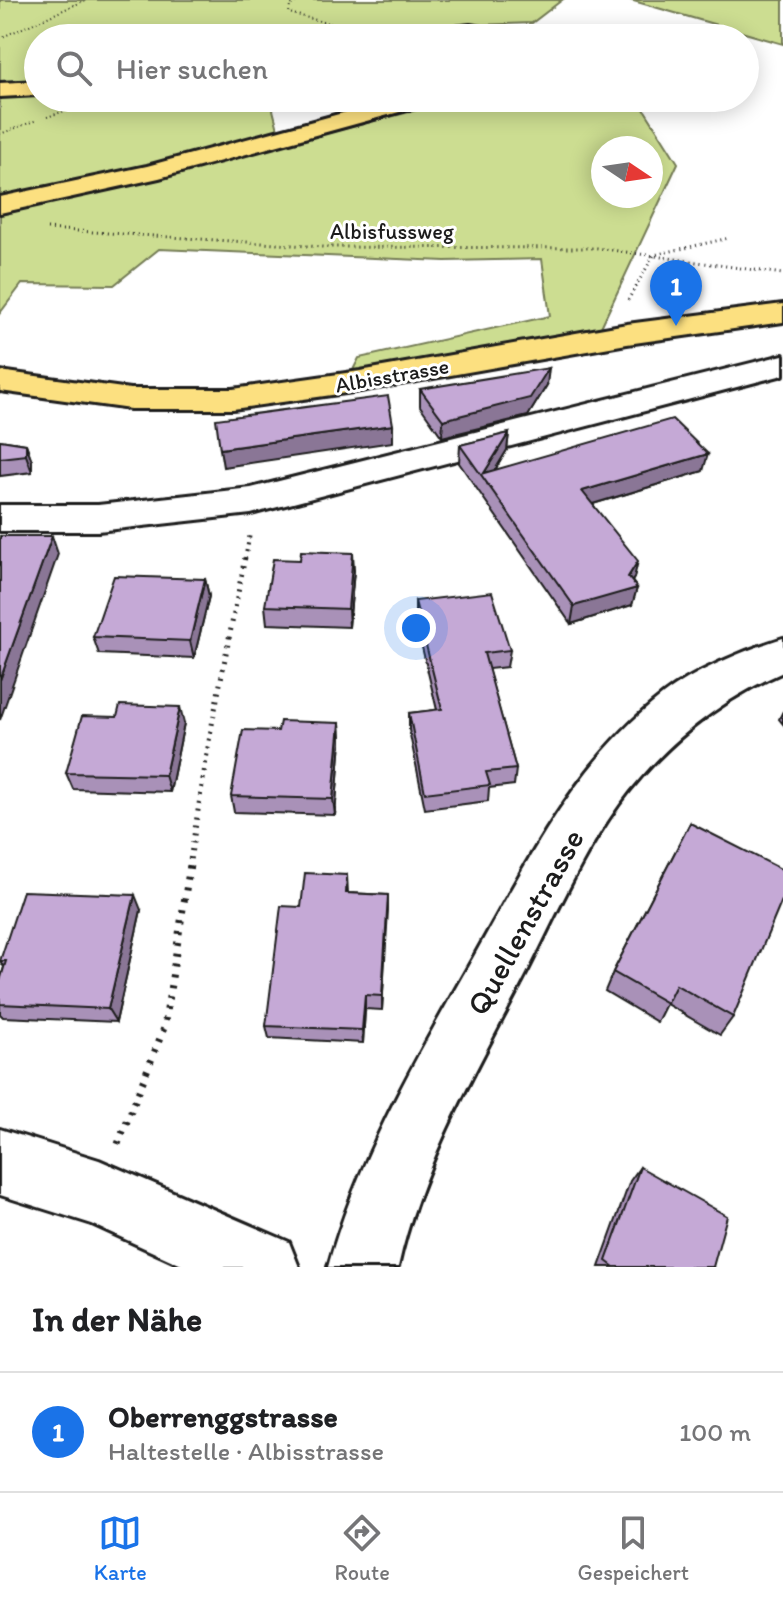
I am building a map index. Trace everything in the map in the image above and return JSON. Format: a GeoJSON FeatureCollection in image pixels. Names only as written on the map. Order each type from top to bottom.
{"type":"FeatureCollection","features":[{"type":"Feature","properties":{"kind":"main road"},"geometry":{"type":"LineString","coordinates":[[0,90],[24,89]]}},
{"type":"Feature","properties":{"kind":"main road"},"geometry":{"type":"LineString","coordinates":[[0,205],[150,173],[373,112]]}},
{"type":"Feature","properties":{"kind":"main road","name":"Albisstrasse"},"geometry":{"type":"LineString","coordinates":[[0,381],[130,399],[233,399],[360,381],[627,334],[783,313]]}},
{"type":"Feature","properties":{"kind":"street"},"geometry":{"type":"LineString","coordinates":[[0,518],[98,518],[251,501],[783,365]]}},
{"type":"Feature","properties":{"kind":"street","name":"Quellenstrasse"},"geometry":{"type":"LineString","coordinates":[[363,1267],[376,1215],[449,1060],[553,867],[602,788],[680,708],[764,661],[783,655]]}},
{"type":"Feature","properties":{"kind":"street"},"geometry":{"type":"LineString","coordinates":[[0,1162],[99,1193],[264,1267]]}},
{"type":"Feature","properties":{"kind":"path"},"geometry":{"type":"LineString","coordinates":[[32,24],[86,0]]}},
{"type":"Feature","properties":{"kind":"path"},"geometry":{"type":"LineString","coordinates":[[0,38],[24,27]]}},
{"type":"Feature","properties":{"kind":"path","name":"Albisfussweg"},"geometry":{"type":"LineString","coordinates":[[44,228],[323,247],[396,249],[512,245],[597,248],[783,274]]}},
{"type":"Feature","properties":{"kind":"path"},"geometry":{"type":"LineString","coordinates":[[627,334],[619,320],[654,255],[729,238]]}},
{"type":"Feature","properties":{"kind":"path"},"geometry":{"type":"LineString","coordinates":[[99,1193],[164,1028],[210,735],[251,531]]}},
{"type":"Feature","properties":{"kind":"green space"},"geometry":{"type":"Polygon","coordinates":[[[0,0],[562,0],[532,23],[24,24],[24,112],[274,112],[282,145],[409,112],[646,112],[661,136],[591,136],[591,208],[657,208],[601,327],[352,372],[359,358],[550,316],[542,259],[445,261],[159,249],[114,285],[22,284],[0,313],[0,87],[4,83],[0,83],[0,0]]]}},
{"type":"Feature","properties":{"kind":"green space"},"geometry":{"type":"Polygon","coordinates":[[[630,0],[783,0],[783,44],[759,37],[759,24],[713,24],[630,0]]]}},
{"type":"Feature","properties":{"kind":"green space"},"geometry":{"type":"Polygon","coordinates":[[[663,139],[678,163],[663,195],[663,139]]]}},
{"type":"Feature","properties":{"kind":"building"},"geometry":{"type":"Polygon","coordinates":[[[549,368],[530,398],[443,420],[420,389],[549,368]]]}},
{"type":"Feature","properties":{"kind":"building"},"geometry":{"type":"Polygon","coordinates":[[[388,396],[393,425],[220,449],[216,419],[388,396]]]}},
{"type":"Feature","properties":{"kind":"building"},"geometry":{"type":"Polygon","coordinates":[[[672,419],[708,454],[582,491],[638,561],[628,577],[637,588],[574,606],[460,445],[509,433],[484,473],[672,419]]]}},
{"type":"Feature","properties":{"kind":"building"},"geometry":{"type":"Polygon","coordinates":[[[0,440],[26,444],[26,455],[0,458],[0,440]]]}},
{"type":"Feature","properties":{"kind":"building"},"geometry":{"type":"Polygon","coordinates":[[[0,536],[52,536],[0,680],[0,536]]]}},
{"type":"Feature","properties":{"kind":"building"},"geometry":{"type":"Polygon","coordinates":[[[301,551],[353,553],[348,609],[265,606],[273,559],[300,560],[301,551]]]}},
{"type":"Feature","properties":{"kind":"building"},"geometry":{"type":"Polygon","coordinates":[[[114,576],[205,579],[190,641],[93,637],[114,576]]]}},
{"type":"Feature","properties":{"kind":"building"},"geometry":{"type":"Polygon","coordinates":[[[492,592],[510,650],[484,653],[516,769],[486,772],[490,785],[425,793],[409,713],[442,709],[415,601],[492,592]]]}},
{"type":"Feature","properties":{"kind":"building"},"geometry":{"type":"Polygon","coordinates":[[[120,705],[180,707],[165,775],[66,773],[82,716],[117,717],[120,705]]]}},
{"type":"Feature","properties":{"kind":"building"},"geometry":{"type":"Polygon","coordinates":[[[280,721],[340,723],[333,799],[231,796],[243,730],[278,731],[280,721]]]}},
{"type":"Feature","properties":{"kind":"building"},"geometry":{"type":"Polygon","coordinates":[[[690,823],[783,870],[783,898],[733,1017],[676,985],[667,1003],[613,972],[690,823]]]}},
{"type":"Feature","properties":{"kind":"building"},"geometry":{"type":"Polygon","coordinates":[[[305,873],[347,875],[346,893],[388,895],[382,996],[365,995],[362,1030],[266,1026],[281,906],[301,907],[305,873]]]}},
{"type":"Feature","properties":{"kind":"building"},"geometry":{"type":"Polygon","coordinates":[[[23,891],[135,895],[108,1009],[0,1004],[0,981],[6,961],[0,961],[23,891]]]}},
{"type":"Feature","properties":{"kind":"building"},"geometry":{"type":"Polygon","coordinates":[[[640,1167],[727,1216],[713,1267],[614,1267],[606,1261],[640,1167]]]}},
{"type":"Feature","properties":{"kind":"place","name":"Oberrenggstrasse"},"geometry":{"type":"Point","coordinates":[676,326]}}]}
